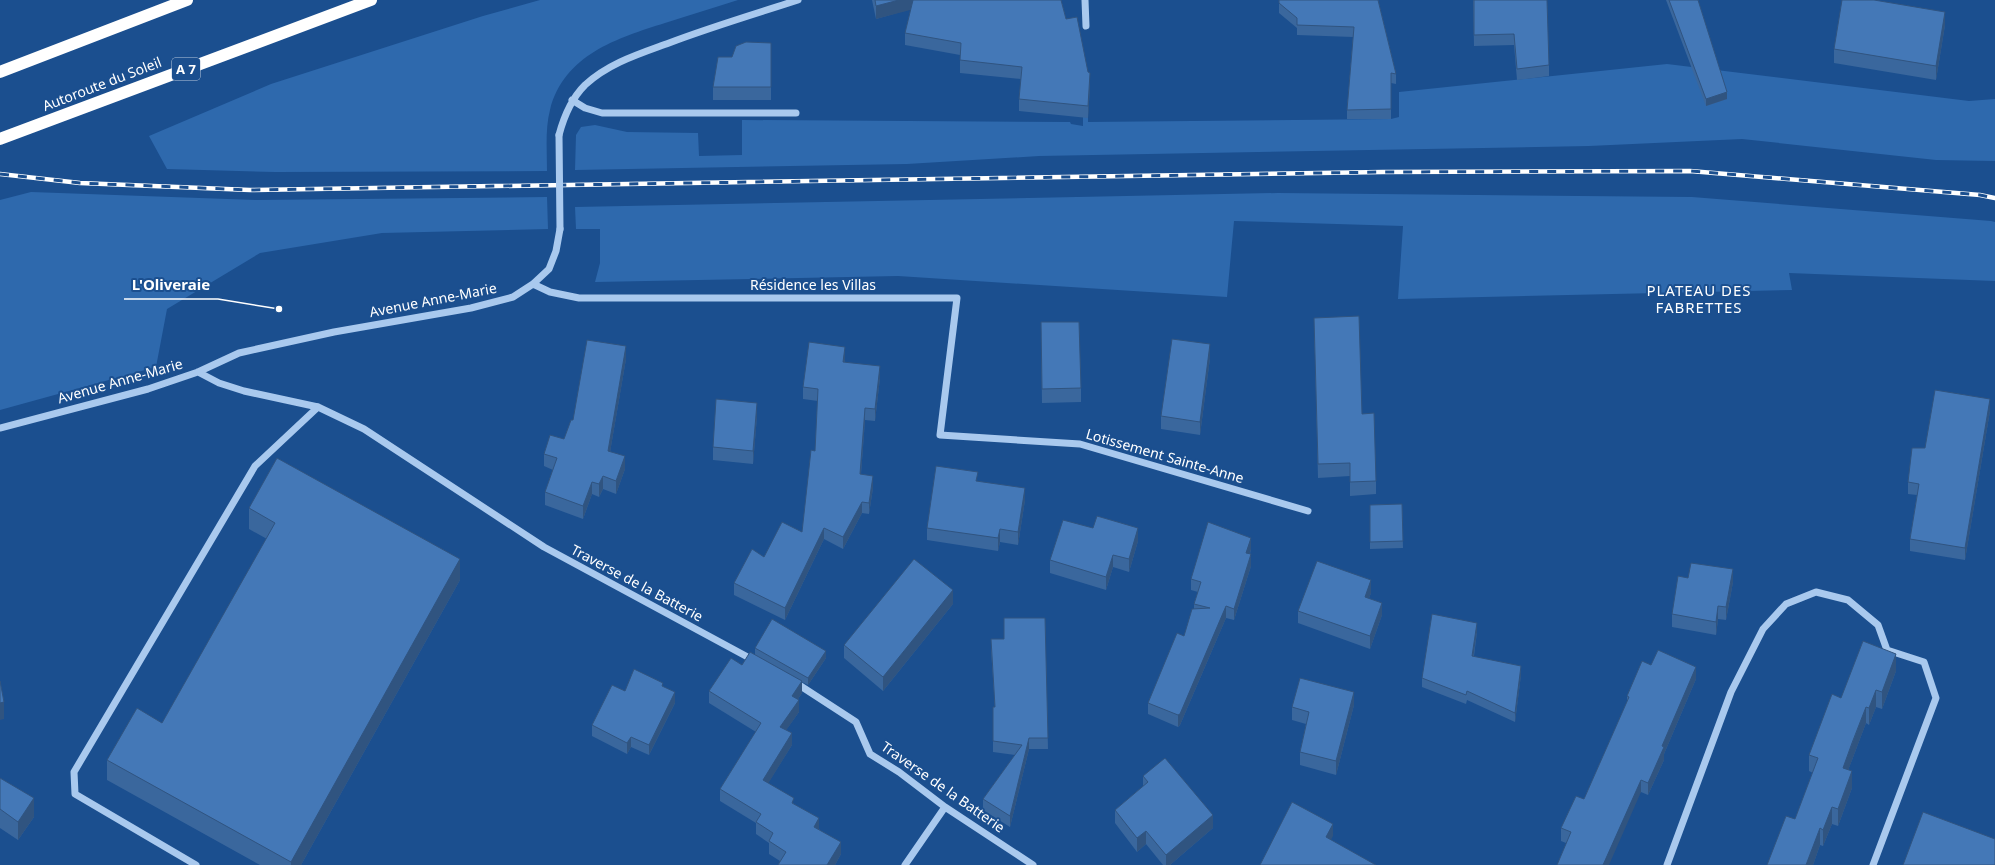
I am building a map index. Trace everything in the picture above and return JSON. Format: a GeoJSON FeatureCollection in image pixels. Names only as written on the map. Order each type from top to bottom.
{"type":"FeatureCollection","features":[{"type":"Feature","properties":{"kind":"highway"},"geometry":{"type":"LineString","coordinates":[[0,72],[187,0]]}},
{"type":"Feature","properties":{"kind":"highway","name":"Autoroute du Soleil"},"geometry":{"type":"LineString","coordinates":[[0,139],[371,0]]}},
{"type":"Feature","properties":{"kind":"street","name":"Avenue Anne-Marie"},"geometry":{"type":"LineString","coordinates":[[0,428],[148,389],[198,372],[239,353],[334,332],[471,308],[513,297],[533,284],[548,269],[556,251],[560,228],[559,135],[564,118],[572,100],[585,85],[606,69],[627,58],[798,0]]}},
{"type":"Feature","properties":{"kind":"street"},"geometry":{"type":"LineString","coordinates":[[1085,0],[1086,26]]}},
{"type":"Feature","properties":{"kind":"street"},"geometry":{"type":"LineString","coordinates":[[572,100],[585,108],[602,113],[796,113]]}},
{"type":"Feature","properties":{"kind":"street","name":"Résidence les Villas"},"geometry":{"type":"LineString","coordinates":[[533,284],[550,292],[579,298],[957,298],[940,435]]}},
{"type":"Feature","properties":{"kind":"street","name":"Traverse de la Batterie"},"geometry":{"type":"LineString","coordinates":[[198,372],[219,383],[244,391],[318,407],[364,429],[544,547],[761,664]]}},
{"type":"Feature","properties":{"kind":"street"},"geometry":{"type":"LineString","coordinates":[[196,865],[75,794],[74,772],[254,466],[318,407]]}},
{"type":"Feature","properties":{"kind":"street","name":"Lotissement Sainte-Anne"},"geometry":{"type":"LineString","coordinates":[[940,435],[1080,444],[1308,512]]}},
{"type":"Feature","properties":{"kind":"street"},"geometry":{"type":"LineString","coordinates":[[1667,865],[1731,692],[1763,629],[1786,604],[1816,592],[1848,600],[1878,625],[1886,650],[1924,662],[1936,698],[1873,865]]}},
{"type":"Feature","properties":{"kind":"street","name":"Traverse de la Batterie"},"geometry":{"type":"LineString","coordinates":[[789,679],[856,722],[870,754],[899,772],[945,807],[1033,865]]}},
{"type":"Feature","properties":{"kind":"street"},"geometry":{"type":"LineString","coordinates":[[905,865],[945,807]]}},
{"type":"Feature","properties":{"kind":"shaded area"},"geometry":{"type":"Polygon","coordinates":[[[540,0],[738,0],[629,35],[611,43],[580,62],[567,75],[557,91],[550,110],[547,132],[547,171],[275,172],[167,169],[149,136],[271,84],[483,16],[540,0]]]}},
{"type":"Feature","properties":{"kind":"shaded area"},"geometry":{"type":"Polygon","coordinates":[[[1667,64],[1969,101],[1995,99],[1995,161],[1936,160],[1742,139],[1589,146],[1039,156],[907,164],[575,170],[576,135],[581,127],[595,125],[627,132],[698,133],[699,156],[742,155],[742,120],[1070,122],[1071,124],[1083,126],[1083,117],[1088,117],[1088,122],[1391,119],[1399,117],[1399,92],[1667,64]]]}},
{"type":"Feature","properties":{"kind":"shaded area"},"geometry":{"type":"Polygon","coordinates":[[[31,192],[256,200],[547,197],[548,229],[382,233],[260,253],[167,309],[156,367],[0,410],[0,200],[31,192]]]}},
{"type":"Feature","properties":{"kind":"shaded area"},"geometry":{"type":"Polygon","coordinates":[[[1278,193],[1692,197],[1991,221],[1995,222],[1995,281],[1789,273],[1792,290],[1398,299],[1403,226],[1234,221],[1227,297],[898,276],[595,282],[600,263],[600,229],[576,229],[575,207],[1278,193]]]}},
{"type":"Feature","properties":{"kind":"building"},"geometry":{"type":"Polygon","coordinates":[[[875,0],[899,0],[876,6],[875,0]]]}},
{"type":"Feature","properties":{"kind":"building"},"geometry":{"type":"Polygon","coordinates":[[[913,0],[1061,0],[1066,19],[1077,17],[1088,72],[1090,73],[1088,106],[1019,99],[1022,67],[960,60],[961,43],[905,33],[913,0]]]}},
{"type":"Feature","properties":{"kind":"building"},"geometry":{"type":"Polygon","coordinates":[[[1279,0],[1378,0],[1396,74],[1391,73],[1391,109],[1347,110],[1354,27],[1297,25],[1297,18],[1279,3],[1279,0]]]}},
{"type":"Feature","properties":{"kind":"building"},"geometry":{"type":"Polygon","coordinates":[[[1474,0],[1547,0],[1549,65],[1517,69],[1514,34],[1474,35],[1474,0]]]}},
{"type":"Feature","properties":{"kind":"building"},"geometry":{"type":"Polygon","coordinates":[[[1669,0],[1698,0],[1727,92],[1706,99],[1669,0]]]}},
{"type":"Feature","properties":{"kind":"building"},"geometry":{"type":"Polygon","coordinates":[[[1842,0],[1874,0],[1945,12],[1936,66],[1834,49],[1842,0]]]}},
{"type":"Feature","properties":{"kind":"building"},"geometry":{"type":"Polygon","coordinates":[[[746,42],[771,43],[771,87],[713,87],[718,57],[732,57],[736,46],[746,42]]]}},
{"type":"Feature","properties":{"kind":"building"},"geometry":{"type":"Polygon","coordinates":[[[1359,316],[1362,414],[1374,413],[1376,481],[1350,482],[1350,463],[1318,464],[1314,318],[1359,316]]]}},
{"type":"Feature","properties":{"kind":"building"},"geometry":{"type":"Polygon","coordinates":[[[1041,322],[1079,322],[1081,388],[1042,389],[1041,322]]]}},
{"type":"Feature","properties":{"kind":"building"},"geometry":{"type":"Polygon","coordinates":[[[1172,339],[1210,344],[1200,422],[1161,416],[1172,339]]]}},
{"type":"Feature","properties":{"kind":"building"},"geometry":{"type":"Polygon","coordinates":[[[587,340],[626,346],[608,451],[625,456],[616,481],[603,476],[599,484],[592,482],[583,506],[545,492],[557,458],[544,454],[550,435],[564,439],[571,420],[573,420],[587,340]]]}},
{"type":"Feature","properties":{"kind":"building"},"geometry":{"type":"Polygon","coordinates":[[[809,342],[845,347],[843,362],[880,366],[875,409],[865,408],[860,474],[873,476],[869,503],[862,502],[843,537],[824,528],[785,608],[734,583],[752,549],[764,557],[782,522],[802,532],[811,450],[815,451],[818,389],[803,387],[809,342]]]}},
{"type":"Feature","properties":{"kind":"building"},"geometry":{"type":"Polygon","coordinates":[[[1935,390],[1990,399],[1965,548],[1910,539],[1919,484],[1908,482],[1912,448],[1925,448],[1935,390]]]}},
{"type":"Feature","properties":{"kind":"building"},"geometry":{"type":"Polygon","coordinates":[[[716,399],[757,403],[753,451],[713,447],[716,399]]]}},
{"type":"Feature","properties":{"kind":"building"},"geometry":{"type":"Polygon","coordinates":[[[277,458],[460,559],[291,862],[107,760],[137,708],[162,723],[275,523],[249,508],[277,458]]]}},
{"type":"Feature","properties":{"kind":"building"},"geometry":{"type":"Polygon","coordinates":[[[936,466],[978,472],[976,481],[1025,488],[1018,532],[1000,529],[998,538],[927,528],[936,466]]]}},
{"type":"Feature","properties":{"kind":"building"},"geometry":{"type":"Polygon","coordinates":[[[1402,504],[1403,541],[1370,542],[1370,505],[1402,504]]]}},
{"type":"Feature","properties":{"kind":"building"},"geometry":{"type":"Polygon","coordinates":[[[1097,516],[1138,528],[1129,559],[1113,555],[1106,577],[1050,560],[1063,520],[1093,528],[1097,516]]]}},
{"type":"Feature","properties":{"kind":"building"},"geometry":{"type":"Polygon","coordinates":[[[1208,522],[1251,538],[1246,553],[1251,554],[1234,609],[1226,606],[1180,714],[1178,715],[1148,703],[1177,633],[1184,636],[1192,609],[1210,608],[1194,604],[1201,582],[1191,579],[1208,522]]]}},
{"type":"Feature","properties":{"kind":"building"},"geometry":{"type":"Polygon","coordinates":[[[914,559],[953,590],[883,677],[844,645],[914,559]]]}},
{"type":"Feature","properties":{"kind":"building"},"geometry":{"type":"Polygon","coordinates":[[[1317,561],[1371,580],[1365,597],[1382,603],[1370,636],[1298,611],[1317,561]]]}},
{"type":"Feature","properties":{"kind":"building"},"geometry":{"type":"Polygon","coordinates":[[[1691,563],[1733,569],[1726,607],[1718,606],[1716,622],[1672,614],[1678,576],[1688,578],[1691,563]]]}},
{"type":"Feature","properties":{"kind":"building"},"geometry":{"type":"Polygon","coordinates":[[[1432,614],[1477,623],[1472,656],[1521,666],[1515,713],[1467,691],[1466,695],[1422,678],[1432,614]]]}},
{"type":"Feature","properties":{"kind":"building"},"geometry":{"type":"Polygon","coordinates":[[[1004,618],[1045,618],[1048,738],[1029,738],[1010,816],[983,799],[1022,745],[993,741],[993,707],[995,707],[991,639],[1004,639],[1004,618]]]}},
{"type":"Feature","properties":{"kind":"building"},"geometry":{"type":"Polygon","coordinates":[[[772,619],[826,651],[808,678],[755,648],[772,619]]]}},
{"type":"Feature","properties":{"kind":"building"},"geometry":{"type":"Polygon","coordinates":[[[1863,641],[1896,654],[1882,692],[1876,690],[1869,708],[1866,707],[1852,743],[1843,768],[1852,771],[1838,809],[1832,807],[1823,830],[1820,828],[1806,865],[1767,865],[1786,816],[1795,819],[1818,758],[1809,755],[1832,694],[1841,698],[1863,641]]]}},
{"type":"Feature","properties":{"kind":"building"},"geometry":{"type":"Polygon","coordinates":[[[1658,650],[1696,667],[1662,746],[1664,747],[1648,783],[1641,780],[1603,865],[1557,865],[1571,832],[1561,828],[1576,796],[1584,799],[1629,697],[1627,696],[1642,661],[1651,665],[1658,650]]]}},
{"type":"Feature","properties":{"kind":"building"},"geometry":{"type":"Polygon","coordinates":[[[750,652],[802,681],[792,696],[799,700],[780,727],[792,733],[763,780],[794,798],[792,803],[819,818],[814,827],[841,842],[827,865],[778,865],[786,852],[769,841],[773,833],[756,822],[761,814],[720,789],[761,723],[709,691],[731,658],[742,665],[750,652]]]}},
{"type":"Feature","properties":{"kind":"building"},"geometry":{"type":"Polygon","coordinates":[[[634,669],[663,683],[662,686],[675,692],[649,745],[631,737],[627,743],[592,725],[612,685],[625,691],[634,669]]]}},
{"type":"Feature","properties":{"kind":"building"},"geometry":{"type":"Polygon","coordinates":[[[1300,678],[1354,692],[1336,761],[1300,752],[1309,712],[1292,707],[1300,678]]]}},
{"type":"Feature","properties":{"kind":"building"},"geometry":{"type":"Polygon","coordinates":[[[0,681],[4,702],[0,703],[0,681]]]}},
{"type":"Feature","properties":{"kind":"building"},"geometry":{"type":"Polygon","coordinates":[[[1165,758],[1213,815],[1166,855],[1146,831],[1137,838],[1115,810],[1148,782],[1143,776],[1165,758]]]}},
{"type":"Feature","properties":{"kind":"building"},"geometry":{"type":"Polygon","coordinates":[[[0,778],[34,798],[18,822],[0,809],[0,778]]]}},
{"type":"Feature","properties":{"kind":"building"},"geometry":{"type":"Polygon","coordinates":[[[1292,802],[1333,824],[1326,837],[1376,865],[1260,865],[1292,802]]]}},
{"type":"Feature","properties":{"kind":"building"},"geometry":{"type":"Polygon","coordinates":[[[1923,812],[1995,839],[1995,865],[1903,865],[1923,812]]]}},
{"type":"Feature","properties":{"kind":"railway"},"geometry":{"type":"LineString","coordinates":[[0,174],[80,183],[250,190],[1383,172],[1690,171],[1980,195],[1995,198]]}},
{"type":"Feature","properties":{"kind":"place","name":"L'Oliveraie"},"geometry":{"type":"Point","coordinates":[279,309]}},
{"type":"Feature","properties":{"kind":"district","name":"PLATEAU DES FABRETTES"},"geometry":{"type":"Point","coordinates":[1699,300]}}]}
